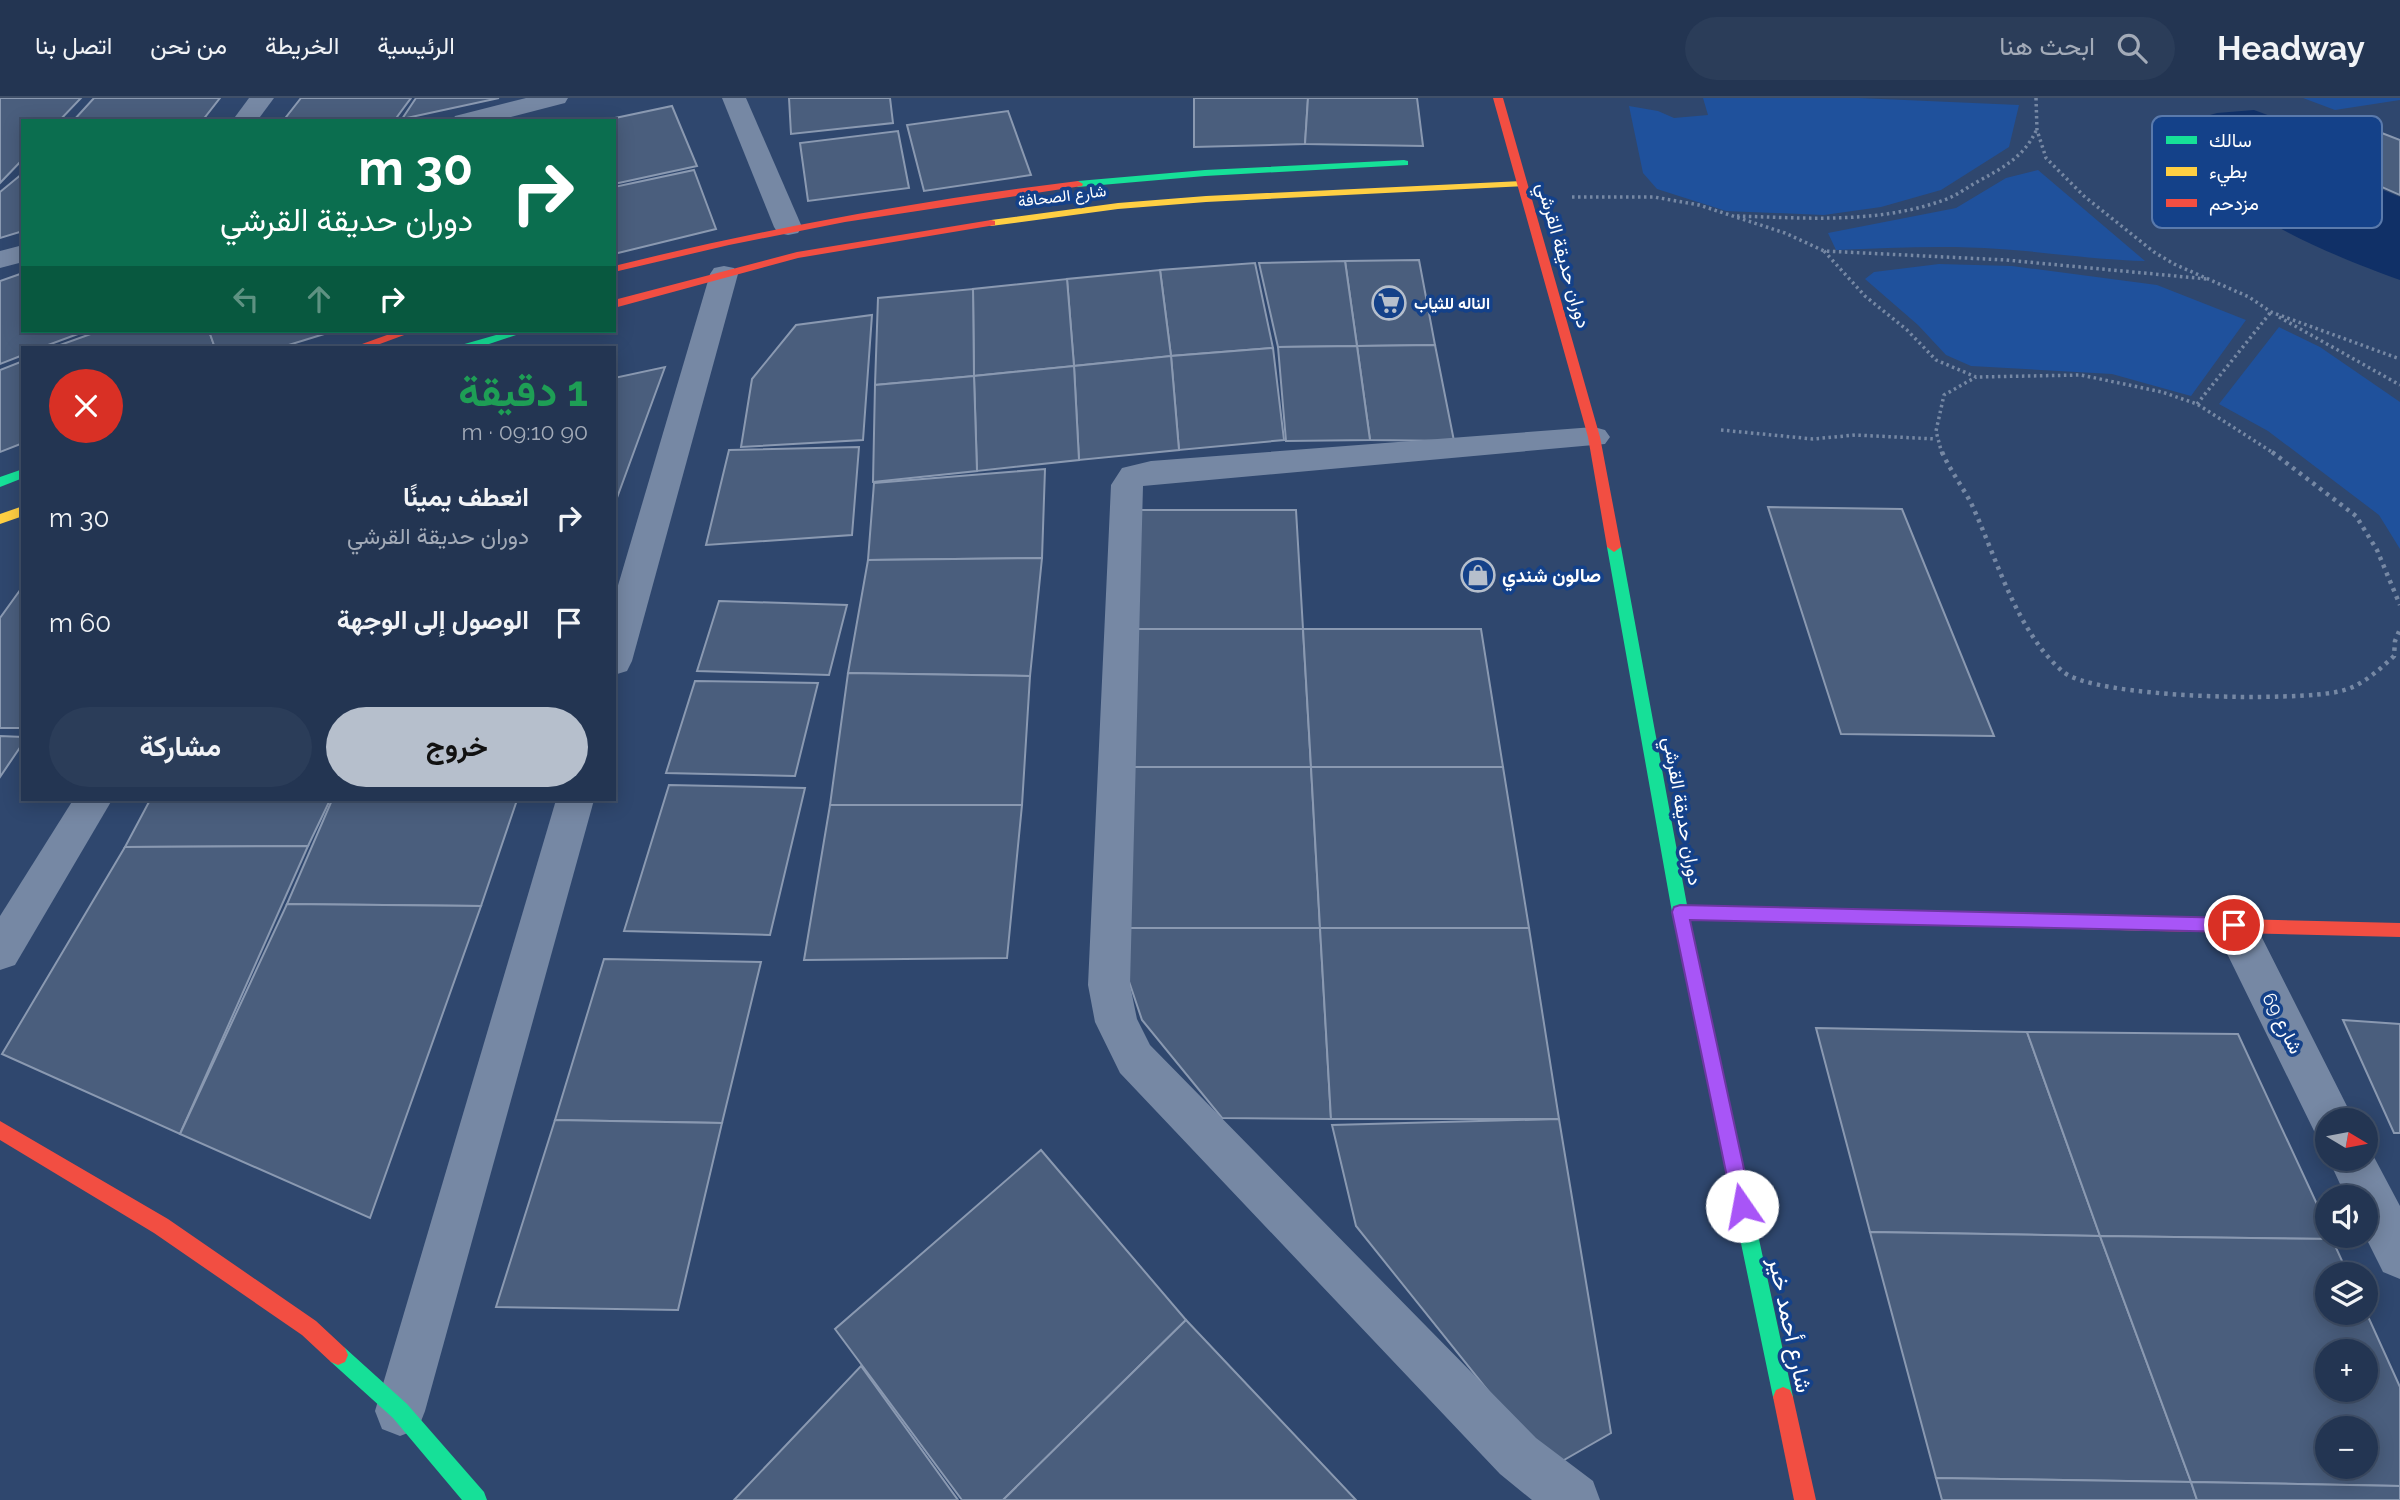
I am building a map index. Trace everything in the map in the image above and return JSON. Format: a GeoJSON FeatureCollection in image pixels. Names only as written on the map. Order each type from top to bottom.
{"type":"FeatureCollection","features":[{"type":"Feature","properties":{"kind":"main road","name":"دوران حديقة القرشي"},"geometry":{"type":"LineString","coordinates":[[1498,98],[1508,159],[1523,190],[1594,437],[1680,912],[2400,930]]}},
{"type":"Feature","properties":{"kind":"main road","name":"شارع الصحافة"},"geometry":{"type":"LineString","coordinates":[[616,269],[788,228],[949,200],[1112,180],[1253,169],[1418,162]]}},
{"type":"Feature","properties":{"kind":"main road","name":"شارع الصحافة"},"geometry":{"type":"LineString","coordinates":[[616,303],[797,255],[942,229],[1118,206],[1206,199],[1523,190]]}},
{"type":"Feature","properties":{"kind":"main road"},"geometry":{"type":"LineString","coordinates":[[363,346],[403,333]]}},
{"type":"Feature","properties":{"kind":"main road"},"geometry":{"type":"LineString","coordinates":[[472,346],[515,333]]}},
{"type":"Feature","properties":{"kind":"main road"},"geometry":{"type":"LineString","coordinates":[[0,482],[21,474]]}},
{"type":"Feature","properties":{"kind":"main road"},"geometry":{"type":"LineString","coordinates":[[0,519],[21,512]]}},
{"type":"Feature","properties":{"kind":"main road","name":"شارع أحمد خير"},"geometry":{"type":"LineString","coordinates":[[1680,912],[1805,1500]]}},
{"type":"Feature","properties":{"kind":"main road"},"geometry":{"type":"LineString","coordinates":[[0,1130],[161,1226],[309,1328],[400,1411],[470,1497]]}},
{"type":"Feature","properties":{"kind":"street"},"geometry":{"type":"LineString","coordinates":[[245,119],[261,98]]}},
{"type":"Feature","properties":{"kind":"street"},"geometry":{"type":"LineString","coordinates":[[472,119],[556,98]]}},
{"type":"Feature","properties":{"kind":"street"},"geometry":{"type":"LineString","coordinates":[[734,98],[788,228]]}},
{"type":"Feature","properties":{"kind":"street"},"geometry":{"type":"LineString","coordinates":[[0,260],[21,254]]}},
{"type":"Feature","properties":{"kind":"street"},"geometry":{"type":"LineString","coordinates":[[616,654],[724,274]]}},
{"type":"Feature","properties":{"kind":"street"},"geometry":{"type":"LineString","coordinates":[[1574,1500],[1518,1456],[1135,1059],[1116,1022],[1109,985],[1127,485],[1133,476],[1151,472],[1594,437]]}},
{"type":"Feature","properties":{"kind":"street"},"geometry":{"type":"LineString","coordinates":[[0,952],[92,801]]}},
{"type":"Feature","properties":{"kind":"street"},"geometry":{"type":"LineString","coordinates":[[400,1411],[575,801]]}},
{"type":"Feature","properties":{"kind":"street","name":"شارع 69"},"geometry":{"type":"LineString","coordinates":[[2234,925],[2326,1108]]}},
{"type":"Feature","properties":{"kind":"street"},"geometry":{"type":"LineString","coordinates":[[2358,1171],[2400,1255]]}},
{"type":"Feature","properties":{"kind":"path"},"geometry":{"type":"LineString","coordinates":[[2036,98],[2037,130],[2046,158],[2084,195],[2154,252],[2249,297],[2400,385]]}},
{"type":"Feature","properties":{"kind":"path"},"geometry":{"type":"LineString","coordinates":[[1730,215],[1826,218],[1899,212],[1946,199],[2005,167],[2028,150],[2037,130]]}},
{"type":"Feature","properties":{"kind":"path"},"geometry":{"type":"LineString","coordinates":[[1523,190],[1654,197],[1699,205],[1785,233],[1824,251],[2006,260],[2207,279]]}},
{"type":"Feature","properties":{"kind":"path"},"geometry":{"type":"LineString","coordinates":[[1824,251],[1865,296],[1907,330],[1936,360],[1976,377],[2081,375],[2162,391],[2197,404],[2277,455],[2356,516],[2377,550],[2400,605]]}},
{"type":"Feature","properties":{"kind":"path"},"geometry":{"type":"LineString","coordinates":[[2271,312],[2400,359]]}},
{"type":"Feature","properties":{"kind":"path"},"geometry":{"type":"LineString","coordinates":[[2197,404],[2271,312]]}},
{"type":"Feature","properties":{"kind":"path"},"geometry":{"type":"LineString","coordinates":[[1976,377],[1944,394],[1936,439],[1970,501],[2030,629],[2065,675],[2111,687],[2203,696],[2289,697],[2341,691],[2371,676],[2394,656],[2395,641],[2400,629]]}},
{"type":"Feature","properties":{"kind":"path"},"geometry":{"type":"LineString","coordinates":[[1721,430],[1813,439],[1855,435],[1936,439]]}},
{"type":"Feature","properties":{"kind":"shaded area"},"geometry":{"type":"Polygon","coordinates":[[[1703,98],[1859,98],[2019,105],[2009,147],[1941,190],[1881,207],[1824,215],[1726,211],[1657,189],[1643,173],[1629,106],[1658,111],[1674,118],[1708,115],[1703,98]]]}},
{"type":"Feature","properties":{"kind":"shaded area"},"geometry":{"type":"Polygon","coordinates":[[[2303,98],[2400,98],[2400,100],[2335,110],[2303,98]]]}},
{"type":"Feature","properties":{"kind":"shaded area"},"geometry":{"type":"Polygon","coordinates":[[[2254,110],[2270,116],[2207,116],[2254,110]]]}},
{"type":"Feature","properties":{"kind":"shaded area"},"geometry":{"type":"Polygon","coordinates":[[[2038,170],[2145,261],[1979,248],[1836,250],[1828,233],[1956,208],[2006,178],[2038,170]]]}},
{"type":"Feature","properties":{"kind":"shaded area"},"geometry":{"type":"Polygon","coordinates":[[[2382,190],[2400,197],[2400,280],[2307,242],[2281,228],[2382,228],[2382,190]]]}},
{"type":"Feature","properties":{"kind":"shaded area"},"geometry":{"type":"Polygon","coordinates":[[[1939,264],[2012,266],[2157,285],[2246,320],[2191,396],[2112,374],[1971,366],[1946,355],[1918,325],[1865,279],[1874,272],[1939,264]]]}},
{"type":"Feature","properties":{"kind":"shaded area"},"geometry":{"type":"Polygon","coordinates":[[[2279,327],[2320,347],[2400,402],[2400,549],[2379,515],[2268,431],[2219,404],[2279,327]]]}},
{"type":"Feature","properties":{"kind":"building"},"geometry":{"type":"Polygon","coordinates":[[[0,98],[81,98],[61,119],[21,119],[21,161],[0,183],[0,98]]]}},
{"type":"Feature","properties":{"kind":"building"},"geometry":{"type":"Polygon","coordinates":[[[94,98],[220,98],[204,119],[75,119],[94,98]]]}},
{"type":"Feature","properties":{"kind":"building"},"geometry":{"type":"Polygon","coordinates":[[[301,98],[411,98],[395,119],[285,119],[301,98]]]}},
{"type":"Feature","properties":{"kind":"building"},"geometry":{"type":"Polygon","coordinates":[[[416,98],[499,98],[402,119],[416,98]]]}},
{"type":"Feature","properties":{"kind":"building"},"geometry":{"type":"Polygon","coordinates":[[[789,98],[890,98],[893,123],[791,134],[789,98]]]}},
{"type":"Feature","properties":{"kind":"building"},"geometry":{"type":"Polygon","coordinates":[[[1194,98],[1308,98],[1305,144],[1194,147],[1194,98]]]}},
{"type":"Feature","properties":{"kind":"building"},"geometry":{"type":"Polygon","coordinates":[[[1308,98],[1417,98],[1423,146],[1305,144],[1308,98]]]}},
{"type":"Feature","properties":{"kind":"building"},"geometry":{"type":"Polygon","coordinates":[[[672,106],[697,166],[616,184],[616,119],[610,119],[672,106]]]}},
{"type":"Feature","properties":{"kind":"building"},"geometry":{"type":"Polygon","coordinates":[[[1008,111],[1031,175],[924,191],[907,125],[1008,111]]]}},
{"type":"Feature","properties":{"kind":"building"},"geometry":{"type":"Polygon","coordinates":[[[898,131],[909,188],[808,201],[800,143],[898,131]]]}},
{"type":"Feature","properties":{"kind":"building"},"geometry":{"type":"Polygon","coordinates":[[[2382,133],[2400,140],[2400,195],[2382,187],[2382,133]]]}},
{"type":"Feature","properties":{"kind":"building"},"geometry":{"type":"Polygon","coordinates":[[[694,170],[716,229],[616,254],[616,187],[694,170]]]}},
{"type":"Feature","properties":{"kind":"building"},"geometry":{"type":"Polygon","coordinates":[[[21,175],[21,232],[0,238],[0,192],[21,175]]]}},
{"type":"Feature","properties":{"kind":"building","name":"الناله للثياب"},"geometry":{"type":"Polygon","coordinates":[[[1419,260],[1435,345],[1357,346],[1345,261],[1419,260]]]}},
{"type":"Feature","properties":{"kind":"building"},"geometry":{"type":"Polygon","coordinates":[[[1345,261],[1357,346],[1278,347],[1259,263],[1345,261]]]}},
{"type":"Feature","properties":{"kind":"building"},"geometry":{"type":"Polygon","coordinates":[[[1255,263],[1273,348],[1171,356],[1160,270],[1255,263]]]}},
{"type":"Feature","properties":{"kind":"building"},"geometry":{"type":"Polygon","coordinates":[[[1160,270],[1171,356],[1074,366],[1067,279],[1160,270]]]}},
{"type":"Feature","properties":{"kind":"building"},"geometry":{"type":"Polygon","coordinates":[[[21,274],[21,333],[81,333],[45,346],[21,346],[21,356],[0,364],[0,281],[21,274]]]}},
{"type":"Feature","properties":{"kind":"building"},"geometry":{"type":"Polygon","coordinates":[[[1067,279],[1074,366],[974,376],[973,289],[1067,279]]]}},
{"type":"Feature","properties":{"kind":"building"},"geometry":{"type":"Polygon","coordinates":[[[973,289],[974,376],[875,385],[878,298],[973,289]]]}},
{"type":"Feature","properties":{"kind":"building"},"geometry":{"type":"Polygon","coordinates":[[[872,315],[863,440],[741,447],[752,379],[796,325],[872,315]]]}},
{"type":"Feature","properties":{"kind":"building"},"geometry":{"type":"Polygon","coordinates":[[[93,333],[210,333],[214,346],[61,346],[93,333]]]}},
{"type":"Feature","properties":{"kind":"building"},"geometry":{"type":"Polygon","coordinates":[[[210,333],[328,333],[285,346],[214,346],[210,333]]]}},
{"type":"Feature","properties":{"kind":"building"},"geometry":{"type":"Polygon","coordinates":[[[1435,345],[1454,441],[1370,440],[1357,346],[1435,345]]]}},
{"type":"Feature","properties":{"kind":"building"},"geometry":{"type":"Polygon","coordinates":[[[1357,346],[1370,440],[1286,441],[1278,347],[1357,346]]]}},
{"type":"Feature","properties":{"kind":"building"},"geometry":{"type":"Polygon","coordinates":[[[1273,348],[1284,440],[1179,450],[1171,356],[1273,348]]]}},
{"type":"Feature","properties":{"kind":"building"},"geometry":{"type":"Polygon","coordinates":[[[1171,356],[1179,450],[1079,460],[1074,366],[1171,356]]]}},
{"type":"Feature","properties":{"kind":"building"},"geometry":{"type":"Polygon","coordinates":[[[21,362],[21,444],[0,452],[0,370],[21,362]]]}},
{"type":"Feature","properties":{"kind":"building"},"geometry":{"type":"Polygon","coordinates":[[[1074,366],[1079,460],[977,471],[974,376],[1074,366]]]}},
{"type":"Feature","properties":{"kind":"building"},"geometry":{"type":"Polygon","coordinates":[[[665,367],[616,501],[616,378],[665,367]]]}},
{"type":"Feature","properties":{"kind":"building"},"geometry":{"type":"Polygon","coordinates":[[[974,376],[977,471],[873,482],[875,385],[974,376]]]}},
{"type":"Feature","properties":{"kind":"building"},"geometry":{"type":"Polygon","coordinates":[[[859,447],[852,535],[706,545],[729,450],[859,447]]]}},
{"type":"Feature","properties":{"kind":"building"},"geometry":{"type":"Polygon","coordinates":[[[1045,469],[1042,558],[868,560],[874,483],[1045,469]]]}},
{"type":"Feature","properties":{"kind":"building"},"geometry":{"type":"Polygon","coordinates":[[[1768,507],[1902,509],[1994,736],[1841,734],[1768,507]]]}},
{"type":"Feature","properties":{"kind":"building"},"geometry":{"type":"Polygon","coordinates":[[[1130,510],[1296,510],[1303,629],[1124,629],[1130,510]]]}},
{"type":"Feature","properties":{"kind":"building"},"geometry":{"type":"Polygon","coordinates":[[[1042,558],[1030,676],[848,673],[868,560],[1042,558]]]}},
{"type":"Feature","properties":{"kind":"building"},"geometry":{"type":"Polygon","coordinates":[[[21,589],[21,728],[0,728],[0,618],[21,589]]]}},
{"type":"Feature","properties":{"kind":"building"},"geometry":{"type":"Polygon","coordinates":[[[719,601],[847,605],[829,675],[697,671],[719,601]]]}},
{"type":"Feature","properties":{"kind":"building"},"geometry":{"type":"Polygon","coordinates":[[[1124,629],[1303,629],[1311,767],[1119,767],[1124,629]]]}},
{"type":"Feature","properties":{"kind":"building"},"geometry":{"type":"Polygon","coordinates":[[[1303,629],[1481,629],[1503,767],[1311,767],[1303,629]]]}},
{"type":"Feature","properties":{"kind":"building"},"geometry":{"type":"Polygon","coordinates":[[[848,673],[1030,676],[1022,805],[830,805],[848,673]]]}},
{"type":"Feature","properties":{"kind":"building"},"geometry":{"type":"Polygon","coordinates":[[[695,681],[818,683],[795,776],[666,773],[695,681]]]}},
{"type":"Feature","properties":{"kind":"building"},"geometry":{"type":"Polygon","coordinates":[[[0,736],[21,737],[21,746],[0,777],[0,736]]]}},
{"type":"Feature","properties":{"kind":"building"},"geometry":{"type":"Polygon","coordinates":[[[1119,767],[1311,767],[1320,928],[1111,928],[1119,767]]]}},
{"type":"Feature","properties":{"kind":"building"},"geometry":{"type":"Polygon","coordinates":[[[1311,767],[1503,767],[1529,928],[1320,928],[1311,767]]]}},
{"type":"Feature","properties":{"kind":"building"},"geometry":{"type":"Polygon","coordinates":[[[669,785],[805,788],[770,935],[624,931],[669,785]]]}},
{"type":"Feature","properties":{"kind":"building"},"geometry":{"type":"Polygon","coordinates":[[[149,801],[330,801],[308,846],[125,847],[149,801]]]}},
{"type":"Feature","properties":{"kind":"building"},"geometry":{"type":"Polygon","coordinates":[[[332,801],[517,801],[481,906],[287,904],[332,801]]]}},
{"type":"Feature","properties":{"kind":"building"},"geometry":{"type":"Polygon","coordinates":[[[830,805],[1022,805],[1007,958],[804,960],[830,805]]]}},
{"type":"Feature","properties":{"kind":"building"},"geometry":{"type":"Polygon","coordinates":[[[308,846],[180,1134],[2,1054],[125,847],[308,846]]]}},
{"type":"Feature","properties":{"kind":"building"},"geometry":{"type":"Polygon","coordinates":[[[287,904],[481,906],[370,1218],[180,1134],[287,904]]]}},
{"type":"Feature","properties":{"kind":"building"},"geometry":{"type":"Polygon","coordinates":[[[1111,928],[1320,928],[1331,1119],[1222,1118],[1142,1020],[1111,928]]]}},
{"type":"Feature","properties":{"kind":"building"},"geometry":{"type":"Polygon","coordinates":[[[1320,928],[1529,928],[1559,1119],[1331,1119],[1320,928]]]}},
{"type":"Feature","properties":{"kind":"building"},"geometry":{"type":"Polygon","coordinates":[[[604,959],[761,962],[722,1123],[555,1120],[604,959]]]}},
{"type":"Feature","properties":{"kind":"building"},"geometry":{"type":"Polygon","coordinates":[[[2343,1020],[2400,1024],[2400,1133],[2394,1133],[2343,1020]]]}},
{"type":"Feature","properties":{"kind":"building"},"geometry":{"type":"Polygon","coordinates":[[[1816,1028],[2027,1032],[2100,1236],[1870,1232],[1816,1028]]]}},
{"type":"Feature","properties":{"kind":"building"},"geometry":{"type":"Polygon","coordinates":[[[2027,1032],[2238,1034],[2315,1200],[2315,1239],[2100,1236],[2027,1032]]]}},
{"type":"Feature","properties":{"kind":"building"},"geometry":{"type":"Polygon","coordinates":[[[1559,1119],[1611,1433],[1550,1468],[1356,1226],[1332,1125],[1559,1119]]]}},
{"type":"Feature","properties":{"kind":"building"},"geometry":{"type":"Polygon","coordinates":[[[555,1120],[722,1123],[678,1310],[496,1307],[555,1120]]]}},
{"type":"Feature","properties":{"kind":"building"},"geometry":{"type":"Polygon","coordinates":[[[1041,1150],[1186,1320],[1003,1500],[962,1500],[835,1329],[1041,1150]]]}},
{"type":"Feature","properties":{"kind":"building"},"geometry":{"type":"Polygon","coordinates":[[[1870,1232],[2100,1236],[2191,1482],[1936,1478],[1870,1232]]]}},
{"type":"Feature","properties":{"kind":"building"},"geometry":{"type":"Polygon","coordinates":[[[2100,1236],[2315,1239],[2315,1248],[2336,1248],[2343,1262],[2315,1262],[2315,1325],[2372,1325],[2400,1387],[2400,1486],[2191,1482],[2100,1236]]]}},
{"type":"Feature","properties":{"kind":"building"},"geometry":{"type":"Polygon","coordinates":[[[1186,1320],[1356,1500],[1003,1500],[1186,1320]]]}},
{"type":"Feature","properties":{"kind":"building"},"geometry":{"type":"Polygon","coordinates":[[[861,1366],[958,1500],[734,1500],[861,1366]]]}},
{"type":"Feature","properties":{"kind":"building"},"geometry":{"type":"Polygon","coordinates":[[[1936,1478],[2191,1482],[2197,1500],[1942,1500],[1936,1478]]]}},
{"type":"Feature","properties":{"kind":"building"},"geometry":{"type":"Polygon","coordinates":[[[2191,1482],[2400,1486],[2400,1500],[2197,1500],[2191,1482]]]}},
{"type":"Feature","properties":{"kind":"traffic: fast"},"geometry":{"type":"LineString","coordinates":[[1078,184],[1205,173],[1404,163]]}},
{"type":"Feature","properties":{"kind":"traffic: fast"},"geometry":{"type":"LineString","coordinates":[[472,346],[515,333]]}},
{"type":"Feature","properties":{"kind":"traffic: fast"},"geometry":{"type":"LineString","coordinates":[[0,482],[21,474]]}},
{"type":"Feature","properties":{"kind":"traffic: fast"},"geometry":{"type":"LineString","coordinates":[[1614,547],[1680,912],[1773,914]]}},
{"type":"Feature","properties":{"kind":"traffic: fast"},"geometry":{"type":"LineString","coordinates":[[1680,912],[1783,1397]]}},
{"type":"Feature","properties":{"kind":"traffic: fast"},"geometry":{"type":"LineString","coordinates":[[338,1355],[400,1411],[476,1500]]}},
{"type":"Feature","properties":{"kind":"traffic: slow"},"geometry":{"type":"LineString","coordinates":[[991,223],[1118,206],[1206,199],[1522,184]]}},
{"type":"Feature","properties":{"kind":"traffic: slow"},"geometry":{"type":"LineString","coordinates":[[0,519],[21,512]]}},
{"type":"Feature","properties":{"kind":"traffic: slow"},"geometry":{"type":"LineString","coordinates":[[1773,914],[2158,924]]}},
{"type":"Feature","properties":{"kind":"traffic: jam"},"geometry":{"type":"LineString","coordinates":[[1498,98],[1594,437],[1614,547]]}},
{"type":"Feature","properties":{"kind":"traffic: jam"},"geometry":{"type":"LineString","coordinates":[[616,269],[845,219],[961,199],[1078,184]]}},
{"type":"Feature","properties":{"kind":"traffic: jam"},"geometry":{"type":"LineString","coordinates":[[616,303],[797,255],[991,223]]}},
{"type":"Feature","properties":{"kind":"traffic: jam"},"geometry":{"type":"LineString","coordinates":[[363,346],[403,333]]}},
{"type":"Feature","properties":{"kind":"traffic: jam"},"geometry":{"type":"LineString","coordinates":[[2158,924],[2400,930]]}},
{"type":"Feature","properties":{"kind":"traffic: jam"},"geometry":{"type":"LineString","coordinates":[[0,1130],[161,1226],[309,1328],[338,1355]]}},
{"type":"Feature","properties":{"kind":"traffic: jam"},"geometry":{"type":"LineString","coordinates":[[1783,1397],[1805,1500]]}},
{"type":"Feature","properties":{"kind":"place","name":"الناله للثياب"},"geometry":{"type":"Point","coordinates":[1389,303]}},
{"type":"Feature","properties":{"kind":"place","name":"صالون شندي"},"geometry":{"type":"Point","coordinates":[1478,575]}},
{"type":"Feature","properties":{"kind":"route"},"geometry":{"type":"LineString","coordinates":[[1742,1206],[1680,912],[2234,925]]}}]}
